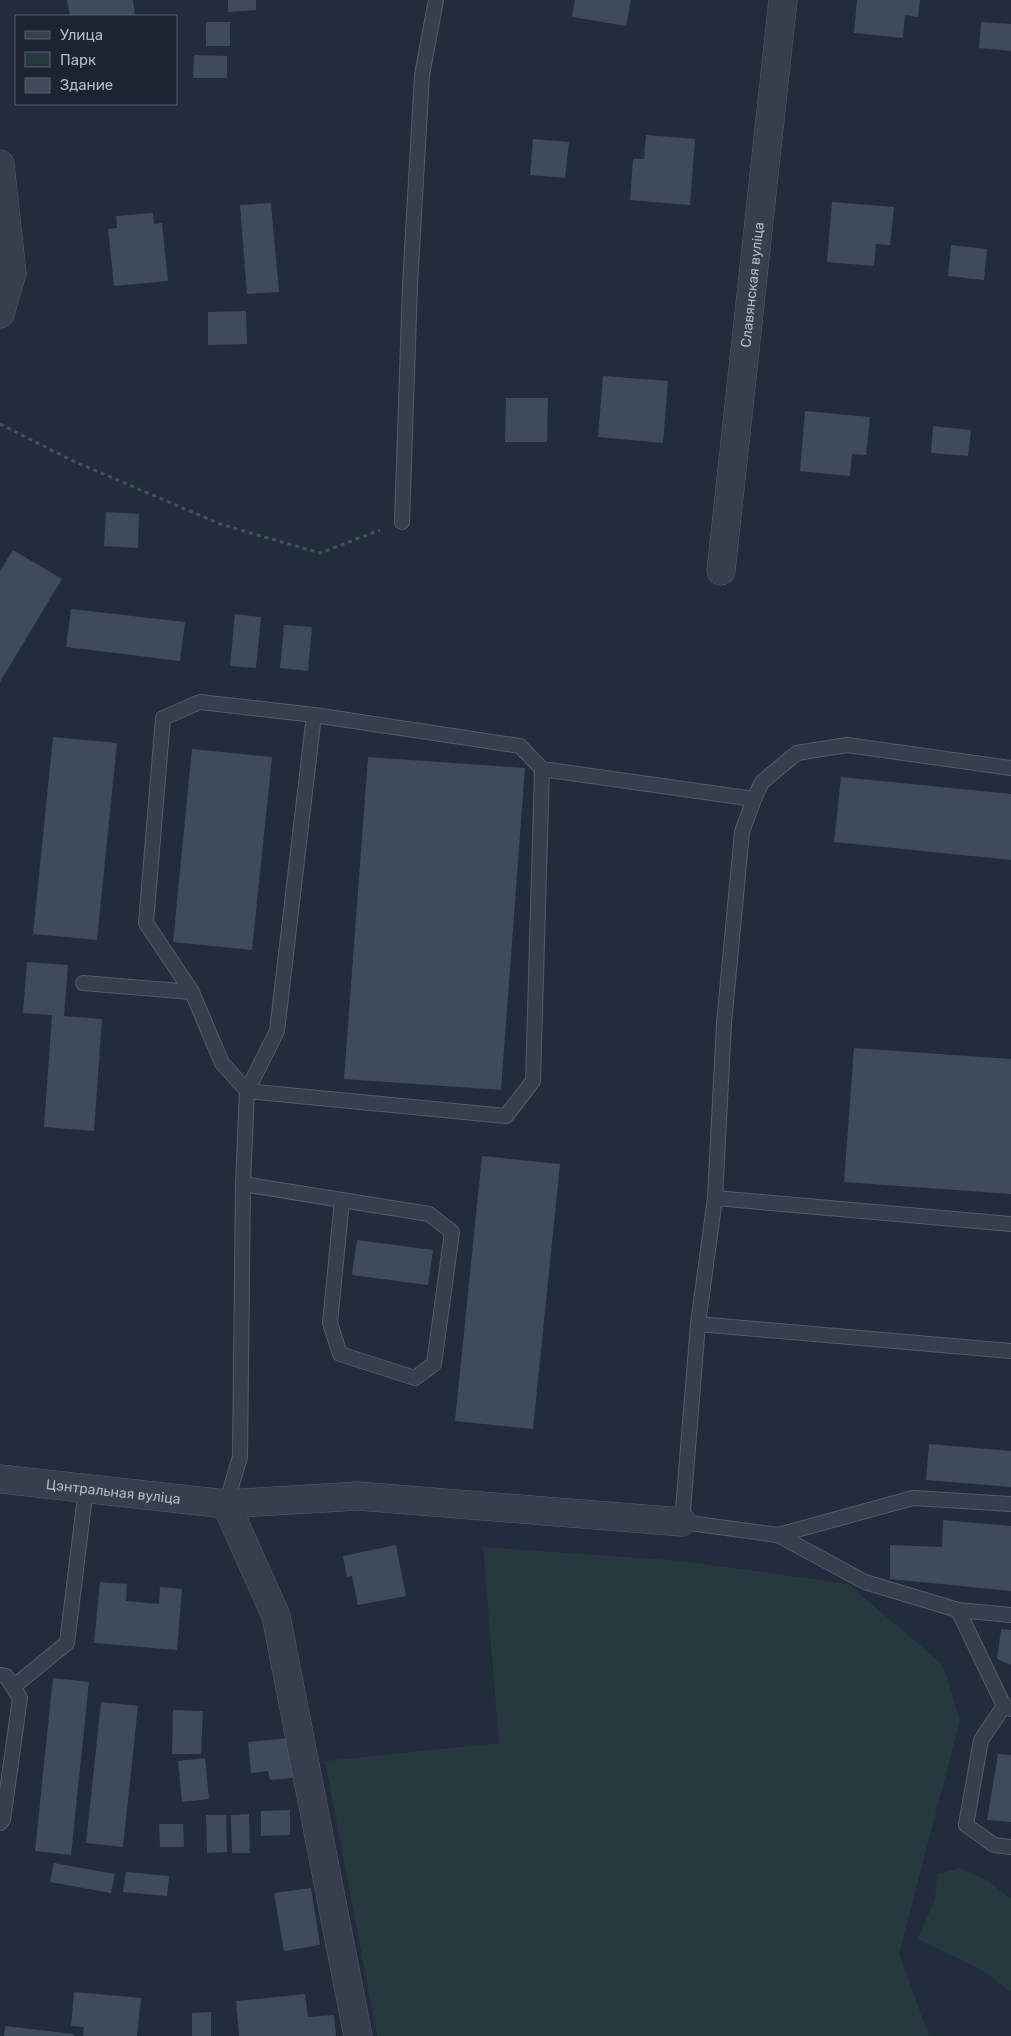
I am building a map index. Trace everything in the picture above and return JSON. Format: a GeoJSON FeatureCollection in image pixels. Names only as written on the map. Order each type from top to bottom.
{"type":"FeatureCollection","features":[{"type":"Feature","properties":{"kind":"street","name":"Славянская вуліца"},"geometry":{"type":"LineString","coordinates":[[721,571],[783,0]]}},
{"type":"Feature","properties":{"kind":"street"},"geometry":{"type":"LineString","coordinates":[[0,164],[12,272],[0,314]]}},
{"type":"Feature","properties":{"kind":"street","name":"Цэнтральная вуліца"},"geometry":{"type":"LineString","coordinates":[[0,1478],[226,1504],[358,1496],[682,1522]]}},
{"type":"Feature","properties":{"kind":"street"},"geometry":{"type":"LineString","coordinates":[[226,1504],[276,1616],[358,2036]]}},
{"type":"Feature","properties":{"kind":"lane"},"geometry":{"type":"LineString","coordinates":[[402,522],[410,285],[422,75],[436,0]]}},
{"type":"Feature","properties":{"kind":"lane"},"geometry":{"type":"LineString","coordinates":[[542,769],[533,1081],[506,1116],[247,1091],[222,1063],[192,992],[146,924],[163,718],[200,702],[314,715],[520,746],[542,769],[754,799]]}},
{"type":"Feature","properties":{"kind":"lane"},"geometry":{"type":"LineString","coordinates":[[226,1504],[240,1457],[243,1184],[247,1091],[278,1031],[314,715]]}},
{"type":"Feature","properties":{"kind":"lane"},"geometry":{"type":"LineString","coordinates":[[1011,768],[847,745],[797,753],[762,782],[754,799],[742,832],[724,1023],[715,1198],[698,1324],[682,1522],[778,1535],[865,1582],[958,1610],[1011,1615]]}},
{"type":"Feature","properties":{"kind":"lane"},"geometry":{"type":"LineString","coordinates":[[83,983],[192,992]]}},
{"type":"Feature","properties":{"kind":"lane"},"geometry":{"type":"LineString","coordinates":[[243,1184],[429,1214],[452,1232],[434,1364],[415,1378],[340,1354],[330,1323],[342,1200]]}},
{"type":"Feature","properties":{"kind":"lane"},"geometry":{"type":"LineString","coordinates":[[715,1198],[1011,1224]]}},
{"type":"Feature","properties":{"kind":"lane"},"geometry":{"type":"LineString","coordinates":[[698,1324],[1011,1351]]}},
{"type":"Feature","properties":{"kind":"lane"},"geometry":{"type":"LineString","coordinates":[[12,1687],[67,1643],[86,1488]]}},
{"type":"Feature","properties":{"kind":"lane"},"geometry":{"type":"LineString","coordinates":[[778,1535],[913,1498],[1011,1504]]}},
{"type":"Feature","properties":{"kind":"lane"},"geometry":{"type":"LineString","coordinates":[[958,1610],[1008,1708],[982,1740],[966,1825],[994,1845],[1011,1847]]}},
{"type":"Feature","properties":{"kind":"lane"},"geometry":{"type":"LineString","coordinates":[[0,1675],[6,1676],[20,1698],[3,1820],[0,1823]]}},
{"type":"Feature","properties":{"kind":"path"},"geometry":{"type":"LineString","coordinates":[[0,424],[71,460],[220,524],[320,553],[402,522]]}},
{"type":"Feature","properties":{"kind":"green space"},"geometry":{"type":"Polygon","coordinates":[[[483,1547],[682,1561],[848,1584],[943,1665],[960,1720],[899,1954],[929,2036],[377,2036],[325,1761],[499,1743],[483,1547]]]}},
{"type":"Feature","properties":{"kind":"green space"},"geometry":{"type":"Polygon","coordinates":[[[959,1868],[987,1880],[1011,1899],[1011,1992],[980,1969],[918,1939],[935,1899],[937,1875],[959,1868]]]}},
{"type":"Feature","properties":{"kind":"building"},"geometry":{"type":"Polygon","coordinates":[[[67,0],[133,0],[135,15],[70,15],[67,0]]]}},
{"type":"Feature","properties":{"kind":"building"},"geometry":{"type":"Polygon","coordinates":[[[228,0],[256,0],[256,10],[228,12],[228,0]]]}},
{"type":"Feature","properties":{"kind":"building"},"geometry":{"type":"Polygon","coordinates":[[[575,0],[631,0],[626,26],[572,17],[575,0]]]}},
{"type":"Feature","properties":{"kind":"building"},"geometry":{"type":"Polygon","coordinates":[[[857,0],[920,0],[918,17],[905,15],[903,38],[854,33],[857,0]]]}},
{"type":"Feature","properties":{"kind":"building"},"geometry":{"type":"Polygon","coordinates":[[[206,22],[230,22],[230,46],[206,46],[206,22]]]}},
{"type":"Feature","properties":{"kind":"building"},"geometry":{"type":"Polygon","coordinates":[[[981,22],[1011,24],[1011,51],[979,48],[981,22]]]}},
{"type":"Feature","properties":{"kind":"building"},"geometry":{"type":"Polygon","coordinates":[[[194,55],[227,56],[227,78],[193,78],[194,55]]]}},
{"type":"Feature","properties":{"kind":"building"},"geometry":{"type":"Polygon","coordinates":[[[646,135],[695,139],[690,205],[630,200],[633,159],[644,159],[646,135]]]}},
{"type":"Feature","properties":{"kind":"building"},"geometry":{"type":"Polygon","coordinates":[[[533,139],[569,142],[565,178],[530,175],[533,139]]]}},
{"type":"Feature","properties":{"kind":"building"},"geometry":{"type":"Polygon","coordinates":[[[832,202],[894,207],[890,245],[876,244],[874,266],[827,262],[832,202]]]}},
{"type":"Feature","properties":{"kind":"building"},"geometry":{"type":"Polygon","coordinates":[[[271,203],[279,292],[247,294],[240,205],[271,203]]]}},
{"type":"Feature","properties":{"kind":"building"},"geometry":{"type":"Polygon","coordinates":[[[153,213],[154,224],[162,223],[168,281],[114,286],[108,229],[117,228],[116,216],[153,213]]]}},
{"type":"Feature","properties":{"kind":"building"},"geometry":{"type":"Polygon","coordinates":[[[951,245],[987,249],[984,280],[948,276],[951,245]]]}},
{"type":"Feature","properties":{"kind":"building"},"geometry":{"type":"Polygon","coordinates":[[[246,311],[247,344],[208,345],[208,312],[246,311]]]}},
{"type":"Feature","properties":{"kind":"building"},"geometry":{"type":"Polygon","coordinates":[[[603,376],[668,381],[663,443],[598,437],[603,376]]]}},
{"type":"Feature","properties":{"kind":"building"},"geometry":{"type":"Polygon","coordinates":[[[506,398],[548,398],[547,442],[505,442],[506,398]]]}},
{"type":"Feature","properties":{"kind":"building"},"geometry":{"type":"Polygon","coordinates":[[[805,411],[870,417],[866,455],[852,454],[850,476],[800,471],[805,411]]]}},
{"type":"Feature","properties":{"kind":"building"},"geometry":{"type":"Polygon","coordinates":[[[933,426],[971,430],[968,456],[931,453],[933,426]]]}},
{"type":"Feature","properties":{"kind":"building"},"geometry":{"type":"Polygon","coordinates":[[[106,512],[139,514],[138,548],[104,546],[106,512]]]}},
{"type":"Feature","properties":{"kind":"building"},"geometry":{"type":"Polygon","coordinates":[[[13,550],[62,579],[0,682],[0,571],[13,550]]]}},
{"type":"Feature","properties":{"kind":"building"},"geometry":{"type":"Polygon","coordinates":[[[71,609],[185,622],[180,661],[66,647],[71,609]]]}},
{"type":"Feature","properties":{"kind":"building"},"geometry":{"type":"Polygon","coordinates":[[[235,614],[261,617],[256,668],[230,666],[235,614]]]}},
{"type":"Feature","properties":{"kind":"building"},"geometry":{"type":"Polygon","coordinates":[[[284,625],[312,627],[308,671],[280,668],[284,625]]]}},
{"type":"Feature","properties":{"kind":"building"},"geometry":{"type":"Polygon","coordinates":[[[53,737],[117,743],[97,940],[33,934],[53,737]]]}},
{"type":"Feature","properties":{"kind":"building"},"geometry":{"type":"Polygon","coordinates":[[[192,749],[272,757],[252,950],[173,942],[192,749]]]}},
{"type":"Feature","properties":{"kind":"building"},"geometry":{"type":"Polygon","coordinates":[[[368,757],[525,768],[501,1090],[344,1079],[368,757]]]}},
{"type":"Feature","properties":{"kind":"building"},"geometry":{"type":"Polygon","coordinates":[[[841,777],[1011,794],[1011,860],[834,842],[841,777]]]}},
{"type":"Feature","properties":{"kind":"building"},"geometry":{"type":"Polygon","coordinates":[[[27,962],[68,965],[64,1016],[102,1019],[94,1131],[44,1127],[52,1015],[23,1013],[27,962]]]}},
{"type":"Feature","properties":{"kind":"building"},"geometry":{"type":"Polygon","coordinates":[[[854,1048],[1011,1059],[1011,1194],[844,1182],[854,1048]]]}},
{"type":"Feature","properties":{"kind":"building"},"geometry":{"type":"Polygon","coordinates":[[[482,1156],[560,1164],[533,1429],[455,1421],[482,1156]]]}},
{"type":"Feature","properties":{"kind":"building"},"geometry":{"type":"Polygon","coordinates":[[[357,1240],[433,1250],[428,1285],[352,1275],[357,1240]]]}},
{"type":"Feature","properties":{"kind":"building"},"geometry":{"type":"Polygon","coordinates":[[[929,1444],[1011,1451],[1011,1487],[926,1480],[929,1444]]]}},
{"type":"Feature","properties":{"kind":"building"},"geometry":{"type":"Polygon","coordinates":[[[943,1520],[1011,1526],[1011,1591],[890,1579],[890,1545],[942,1547],[943,1520]]]}},
{"type":"Feature","properties":{"kind":"building"},"geometry":{"type":"Polygon","coordinates":[[[396,1545],[406,1596],[358,1605],[352,1576],[347,1577],[343,1556],[396,1545]]]}},
{"type":"Feature","properties":{"kind":"building"},"geometry":{"type":"Polygon","coordinates":[[[100,1582],[127,1584],[126,1601],[159,1604],[160,1587],[182,1589],[177,1650],[94,1643],[100,1582]]]}},
{"type":"Feature","properties":{"kind":"building"},"geometry":{"type":"Polygon","coordinates":[[[1001,1629],[1011,1630],[1011,1665],[997,1659],[1001,1629]]]}},
{"type":"Feature","properties":{"kind":"building"},"geometry":{"type":"Polygon","coordinates":[[[53,1678],[89,1682],[71,1855],[35,1851],[53,1678]]]}},
{"type":"Feature","properties":{"kind":"building"},"geometry":{"type":"Polygon","coordinates":[[[101,1702],[138,1706],[123,1847],[86,1843],[101,1702]]]}},
{"type":"Feature","properties":{"kind":"building"},"geometry":{"type":"Polygon","coordinates":[[[173,1710],[203,1711],[201,1754],[172,1754],[173,1710]]]}},
{"type":"Feature","properties":{"kind":"building"},"geometry":{"type":"Polygon","coordinates":[[[289,1738],[293,1778],[270,1780],[268,1771],[251,1773],[248,1742],[289,1738]]]}},
{"type":"Feature","properties":{"kind":"building"},"geometry":{"type":"Polygon","coordinates":[[[998,1754],[1011,1755],[1011,1822],[987,1820],[998,1754]]]}},
{"type":"Feature","properties":{"kind":"building"},"geometry":{"type":"Polygon","coordinates":[[[205,1758],[209,1799],[182,1802],[178,1761],[205,1758]]]}},
{"type":"Feature","properties":{"kind":"building"},"geometry":{"type":"Polygon","coordinates":[[[290,1810],[290,1835],[261,1836],[261,1811],[290,1810]]]}},
{"type":"Feature","properties":{"kind":"building"},"geometry":{"type":"Polygon","coordinates":[[[249,1814],[250,1853],[232,1853],[231,1815],[249,1814]]]}},
{"type":"Feature","properties":{"kind":"building"},"geometry":{"type":"Polygon","coordinates":[[[206,1815],[226,1815],[227,1852],[207,1853],[206,1815]]]}},
{"type":"Feature","properties":{"kind":"building"},"geometry":{"type":"Polygon","coordinates":[[[159,1824],[183,1824],[184,1847],[160,1847],[159,1824]]]}},
{"type":"Feature","properties":{"kind":"building"},"geometry":{"type":"Polygon","coordinates":[[[54,1863],[115,1874],[111,1893],[50,1882],[54,1863]]]}},
{"type":"Feature","properties":{"kind":"building"},"geometry":{"type":"Polygon","coordinates":[[[126,1872],[169,1876],[167,1896],[123,1892],[126,1872]]]}},
{"type":"Feature","properties":{"kind":"building"},"geometry":{"type":"Polygon","coordinates":[[[311,1888],[320,1945],[284,1951],[274,1893],[311,1888]]]}},
{"type":"Feature","properties":{"kind":"building"},"geometry":{"type":"Polygon","coordinates":[[[74,1992],[141,1998],[137,2036],[83,2036],[84,2027],[71,2026],[74,1992]]]}},
{"type":"Feature","properties":{"kind":"building"},"geometry":{"type":"Polygon","coordinates":[[[305,1994],[308,2017],[334,2015],[336,2036],[239,2036],[236,2001],[305,1994]]]}},
{"type":"Feature","properties":{"kind":"building"},"geometry":{"type":"Polygon","coordinates":[[[211,2012],[211,2036],[192,2036],[192,2013],[211,2012]]]}},
{"type":"Feature","properties":{"kind":"building"},"geometry":{"type":"Polygon","coordinates":[[[5,2026],[74,2034],[74,2036],[4,2036],[5,2026]]]}}]}
